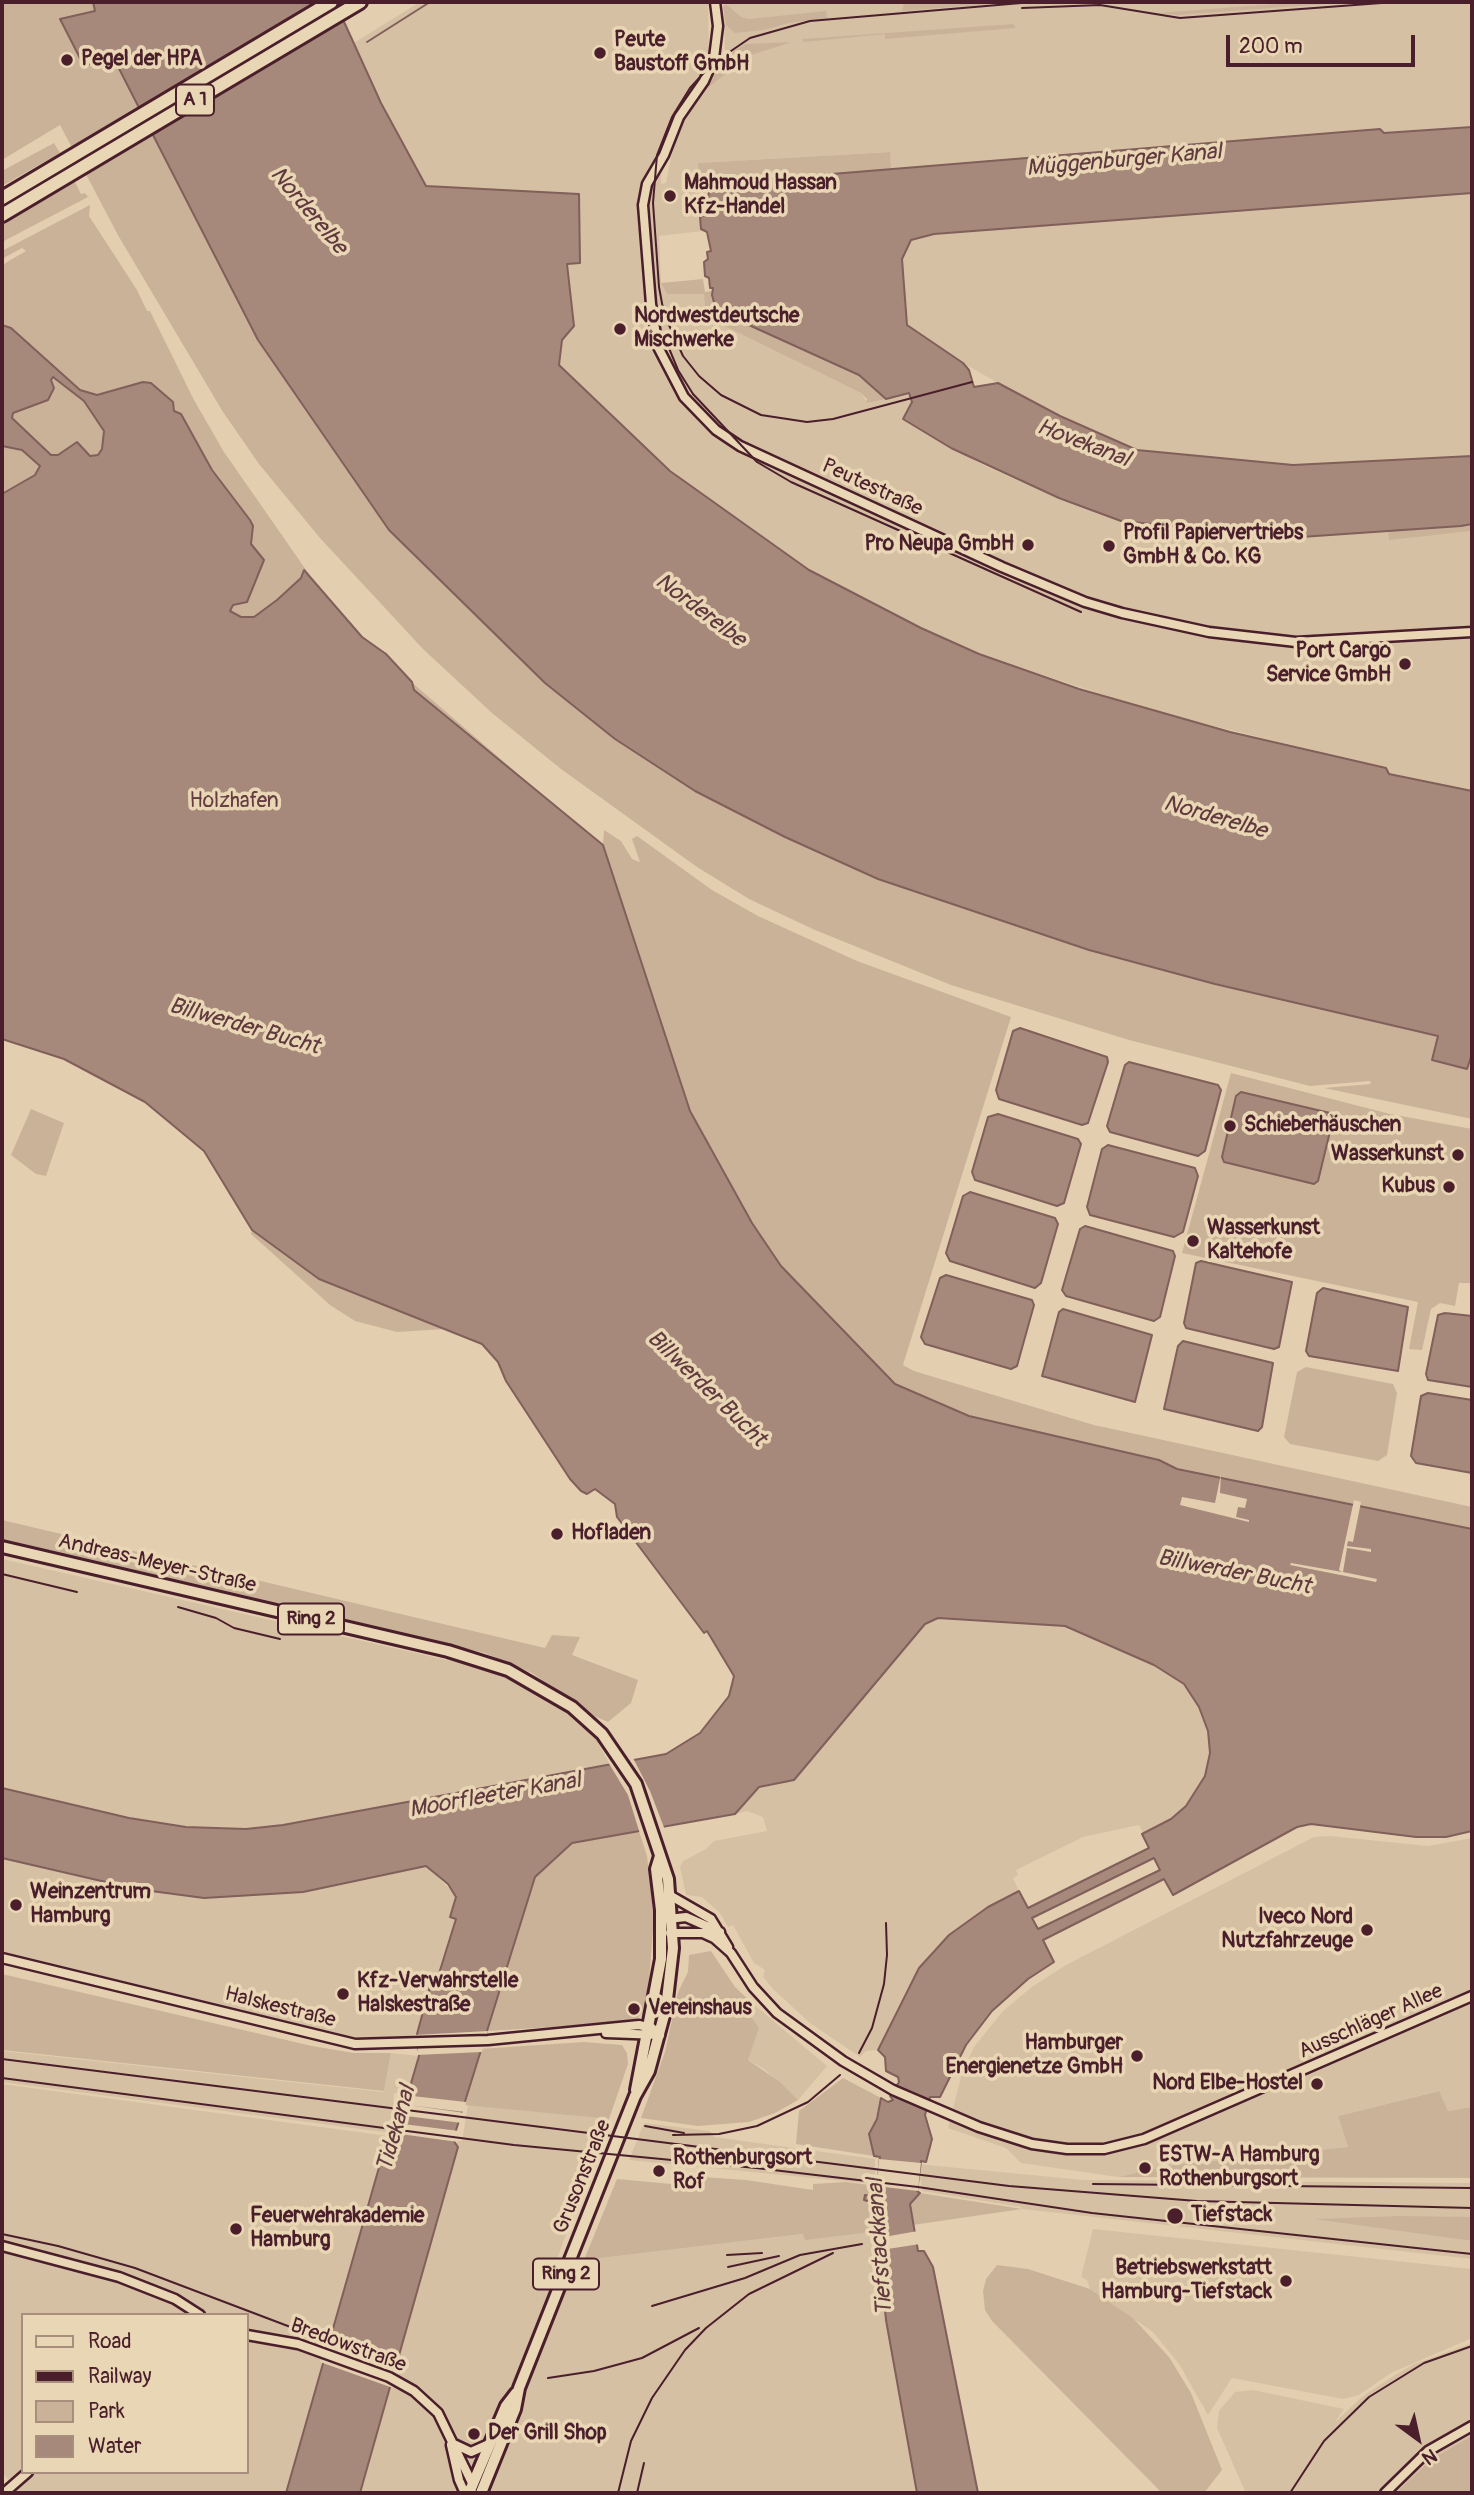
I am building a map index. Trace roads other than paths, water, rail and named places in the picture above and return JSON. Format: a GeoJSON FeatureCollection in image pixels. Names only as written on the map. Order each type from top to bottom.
{"type":"FeatureCollection","features":[{"type":"Feature","properties":{"kind":"highway","name":"A 1"},"geometry":{"type":"LineString","coordinates":[[2,198],[331,2]]}},
{"type":"Feature","properties":{"kind":"highway","name":"A 1"},"geometry":{"type":"LineString","coordinates":[[2,215],[360,2]]}},
{"type":"Feature","properties":{"kind":"main road","name":"Andreas-Meyer-Straße"},"geometry":{"type":"LineString","coordinates":[[2,1547],[463,1655],[508,1670],[541,1687],[572,1707],[612,1746],[636,1784],[658,1843],[660,1856],[666,1866],[673,1917]]}},
{"type":"Feature","properties":{"kind":"main road","name":"Andreas-Meyer-Straße"},"geometry":{"type":"LineString","coordinates":[[660,1856],[656,1869],[662,1926]]}},
{"type":"Feature","properties":{"kind":"main road","name":"Grusonstraße"},"geometry":{"type":"LineString","coordinates":[[473,2491],[515,2409],[519,2388],[635,2096],[649,2071],[660,2035],[670,1983],[673,1917]]}},
{"type":"Feature","properties":{"kind":"main road","name":"Grusonstraße"},"geometry":{"type":"LineString","coordinates":[[635,2096],[661,1959],[662,1926]]}},
{"type":"Feature","properties":{"kind":"main road","name":"Grusonstraße"},"geometry":{"type":"LineString","coordinates":[[473,2491],[489,2444],[506,2406],[519,2388]]}},
{"type":"Feature","properties":{"kind":"street","name":"Peutestraße"},"geometry":{"type":"LineString","coordinates":[[715,2],[718,40],[712,64],[680,117],[664,156],[647,184],[643,205],[651,304],[659,347],[684,397],[716,430],[740,446],[1012,571],[1122,613],[1219,634],[1296,642],[1472,632]]}},
{"type":"Feature","properties":{"kind":"street","name":"Ausschläger Allee"},"geometry":{"type":"LineString","coordinates":[[671,1896],[704,1913],[720,1932],[753,1987],[778,2013],[843,2061],[893,2090],[961,2121],[1032,2144],[1067,2149],[1111,2148],[1193,2119],[1472,1996]]}},
{"type":"Feature","properties":{"kind":"street"},"geometry":{"type":"LineString","coordinates":[[662,1926],[673,1917],[692,1918],[720,1932]]}},
{"type":"Feature","properties":{"kind":"street","name":"Ausschläger Allee"},"geometry":{"type":"LineString","coordinates":[[662,1926],[673,1933],[703,1933],[731,1953]]}},
{"type":"Feature","properties":{"kind":"street","name":"Halskestraße"},"geometry":{"type":"LineString","coordinates":[[2,1958],[336,2041],[413,2045],[597,2032],[648,2032]]}},
{"type":"Feature","properties":{"kind":"street"},"geometry":{"type":"LineString","coordinates":[[648,2032],[660,2035]]}},
{"type":"Feature","properties":{"kind":"street"},"geometry":{"type":"LineString","coordinates":[[2,2246],[119,2277],[175,2299],[197,2313]]}},
{"type":"Feature","properties":{"kind":"street","name":"Bredowstraße"},"geometry":{"type":"LineString","coordinates":[[248,2335],[279,2339],[318,2351],[400,2382],[438,2413],[473,2491]]}},
{"type":"Feature","properties":{"kind":"street"},"geometry":{"type":"LineString","coordinates":[[1385,2493],[1428,2451],[1472,2426]]}},
{"type":"Feature","properties":{"kind":"street"},"geometry":{"type":"LineString","coordinates":[[451,2442],[471,2452],[489,2444]]}},
{"type":"Feature","properties":{"kind":"street"},"geometry":{"type":"LineString","coordinates":[[4,2493],[25,2475]]}},
{"type":"Feature","properties":{"kind":"water","name":"Norderelbe"},"geometry":{"type":"Polygon","coordinates":[[[93,2],[335,2],[381,103],[426,186],[579,194],[580,263],[567,264],[574,326],[562,340],[559,365],[670,471],[809,570],[921,628],[979,654],[1079,689],[1230,732],[1386,768],[1389,774],[1472,791],[1472,1054],[1467,1069],[1432,1060],[1438,1036],[1215,984],[1089,950],[878,879],[785,837],[695,791],[615,739],[545,683],[389,530],[258,340],[112,55],[84,66],[60,19],[95,11],[93,2]]]}},
{"type":"Feature","properties":{"kind":"water"},"geometry":{"type":"Polygon","coordinates":[[[1472,127],[1472,193],[934,234],[911,240],[902,259],[907,325],[963,363],[969,370],[974,387],[998,383],[1060,416],[1137,450],[1293,465],[1472,456],[1472,524],[1301,537],[1121,521],[1059,498],[951,448],[903,419],[912,402],[909,393],[886,399],[859,375],[729,316],[715,306],[713,288],[710,288],[709,278],[705,276],[704,262],[708,259],[707,252],[711,251],[707,232],[701,229],[700,217],[711,213],[704,211],[703,206],[707,205],[710,184],[1380,129],[1384,133],[1472,127]]]}},
{"type":"Feature","properties":{"kind":"water"},"geometry":{"type":"Polygon","coordinates":[[[2,325],[11,328],[80,390],[97,395],[143,382],[151,383],[173,402],[174,411],[181,414],[212,470],[253,526],[251,544],[264,560],[247,602],[233,605],[230,611],[241,617],[254,617],[301,578],[304,570],[362,637],[386,654],[412,682],[414,690],[603,845],[690,1111],[752,1223],[781,1266],[895,1384],[969,1416],[1159,1460],[1177,1469],[1472,1529],[1472,1831],[1446,1837],[1416,1837],[1311,1824],[1297,1827],[1173,1895],[1164,1879],[1043,1940],[1054,1962],[1028,1979],[992,2011],[966,2045],[940,2097],[930,2097],[925,2115],[932,2139],[926,2162],[921,2161],[917,2191],[920,2193],[910,2204],[918,2251],[924,2251],[933,2267],[978,2493],[917,2493],[886,2320],[882,2282],[887,2277],[884,2251],[875,2203],[864,2200],[865,2195],[876,2196],[880,2157],[874,2156],[869,2134],[877,2119],[881,2098],[888,2102],[893,2100],[890,2096],[899,2082],[898,2077],[886,2071],[885,2057],[878,2050],[919,1968],[949,1935],[988,1907],[1019,1891],[1028,1908],[1149,1848],[1142,1834],[1171,1819],[1186,1806],[1205,1776],[1210,1753],[1208,1731],[1199,1707],[1184,1684],[1154,1665],[1065,1626],[938,1618],[925,1624],[794,1780],[759,1787],[735,1814],[572,1843],[535,1877],[453,2140],[458,2147],[360,2493],[286,2493],[388,2136],[395,2138],[419,2056],[417,2034],[432,1979],[437,1980],[456,1919],[450,1917],[456,1897],[448,1884],[426,1866],[303,1892],[204,1898],[136,1889],[2,1858],[2,1788],[129,1818],[186,1827],[246,1829],[283,1825],[666,1754],[700,1733],[729,1696],[734,1676],[707,1631],[704,1633],[617,1517],[615,1504],[595,1489],[587,1494],[581,1491],[570,1479],[506,1381],[498,1362],[482,1344],[319,1279],[252,1230],[204,1151],[145,1102],[64,1059],[2,1039],[2,494],[35,475],[40,466],[22,450],[2,446],[2,325]],[[53,377],[51,380],[54,388],[48,400],[13,413],[12,418],[51,455],[58,455],[77,442],[90,456],[98,455],[102,449],[104,431],[84,401],[53,377]],[[1154,1858],[1032,1918],[1038,1929],[1160,1870],[1154,1858]]]}},
{"type":"Feature","properties":{"kind":"water"},"geometry":{"type":"Polygon","coordinates":[[[1020,1028],[1107,1057],[1108,1062],[1088,1123],[1082,1125],[999,1099],[996,1090],[1013,1031],[1020,1028]]]}},
{"type":"Feature","properties":{"kind":"water"},"geometry":{"type":"Polygon","coordinates":[[[1129,1062],[1218,1085],[1221,1090],[1205,1151],[1198,1156],[1110,1132],[1107,1126],[1125,1065],[1129,1062]]]}},
{"type":"Feature","properties":{"kind":"water"},"geometry":{"type":"Polygon","coordinates":[[[1241,1092],[1330,1113],[1333,1119],[1318,1181],[1314,1184],[1224,1162],[1222,1157],[1236,1096],[1241,1092]]]}},
{"type":"Feature","properties":{"kind":"water"},"geometry":{"type":"Polygon","coordinates":[[[998,1114],[1078,1139],[1081,1144],[1064,1203],[1057,1206],[975,1180],[972,1172],[988,1117],[998,1114]]]}},
{"type":"Feature","properties":{"kind":"water"},"geometry":{"type":"Polygon","coordinates":[[[1108,1145],[1195,1168],[1198,1176],[1183,1232],[1174,1237],[1090,1215],[1087,1207],[1102,1149],[1108,1145]]]}},
{"type":"Feature","properties":{"kind":"water"},"geometry":{"type":"Polygon","coordinates":[[[970,1192],[1055,1218],[1058,1224],[1041,1283],[1035,1288],[950,1261],[946,1253],[963,1196],[970,1192]]]}},
{"type":"Feature","properties":{"kind":"water"},"geometry":{"type":"Polygon","coordinates":[[[1085,1226],[1173,1251],[1175,1256],[1160,1317],[1154,1321],[1066,1296],[1062,1290],[1080,1229],[1085,1226]]]}},
{"type":"Feature","properties":{"kind":"water"},"geometry":{"type":"Polygon","coordinates":[[[1201,1261],[1292,1282],[1279,1347],[1274,1349],[1186,1328],[1184,1323],[1196,1263],[1201,1261]]]}},
{"type":"Feature","properties":{"kind":"water"},"geometry":{"type":"Polygon","coordinates":[[[946,1275],[1032,1300],[1034,1305],[1017,1366],[1011,1369],[925,1344],[921,1337],[940,1278],[946,1275]]]}},
{"type":"Feature","properties":{"kind":"water"},"geometry":{"type":"Polygon","coordinates":[[[1323,1288],[1408,1307],[1398,1371],[1309,1356],[1306,1351],[1317,1293],[1323,1288]]]}},
{"type":"Feature","properties":{"kind":"water"},"geometry":{"type":"Polygon","coordinates":[[[1063,1309],[1152,1335],[1135,1402],[1042,1376],[1059,1312],[1063,1309]]]}},
{"type":"Feature","properties":{"kind":"water"},"geometry":{"type":"Polygon","coordinates":[[[1445,1313],[1472,1316],[1472,1387],[1428,1380],[1426,1374],[1438,1315],[1445,1313]]]}},
{"type":"Feature","properties":{"kind":"water"},"geometry":{"type":"Polygon","coordinates":[[[1183,1341],[1273,1363],[1262,1427],[1258,1431],[1164,1409],[1178,1346],[1183,1341]]]}},
{"type":"Feature","properties":{"kind":"water"},"geometry":{"type":"Polygon","coordinates":[[[1428,1393],[1472,1400],[1472,1473],[1416,1463],[1411,1456],[1421,1396],[1428,1393]]]}},
{"type":"Feature","properties":{"kind":"waterway"},"geometry":{"type":"LineString","coordinates":[[367,42],[430,2]]}},
{"type":"Feature","properties":{"kind":"tram line"},"geometry":{"type":"LineString","coordinates":[[2,2078],[514,2145],[756,2168],[918,2187],[1092,2213],[1472,2254]]}},
{"type":"Feature","properties":{"kind":"railway"},"geometry":{"type":"LineString","coordinates":[[972,382],[833,419],[807,422],[761,415],[721,395],[699,376],[683,356],[664,314],[659,287],[653,203],[657,155],[672,117],[690,88],[712,64],[750,38],[810,21],[1033,2]]}},
{"type":"Feature","properties":{"kind":"railway"},"geometry":{"type":"LineString","coordinates":[[1022,8],[1100,5],[1180,18],[1395,2]]}},
{"type":"Feature","properties":{"kind":"railway"},"geometry":{"type":"LineString","coordinates":[[666,341],[678,370],[693,394],[757,462],[791,482],[1081,612]]}},
{"type":"Feature","properties":{"kind":"railway"},"geometry":{"type":"LineString","coordinates":[[2,1574],[77,1592]]}},
{"type":"Feature","properties":{"kind":"railway"},"geometry":{"type":"LineString","coordinates":[[178,1607],[216,1618],[234,1628],[280,1639]]}},
{"type":"Feature","properties":{"kind":"railway"},"geometry":{"type":"LineString","coordinates":[[859,2053],[872,2028],[884,1984],[886,1923]]}},
{"type":"Feature","properties":{"kind":"railway"},"geometry":{"type":"LineString","coordinates":[[2,2059],[1009,2186],[1197,2201],[1472,2208]]}},
{"type":"Feature","properties":{"kind":"railway"},"geometry":{"type":"LineString","coordinates":[[673,2135],[719,2134],[757,2126],[808,2102],[840,2075]]}},
{"type":"Feature","properties":{"kind":"railway"},"geometry":{"type":"LineString","coordinates":[[645,2126],[684,2133]]}},
{"type":"Feature","properties":{"kind":"railway"},"geometry":{"type":"LineString","coordinates":[[1093,2184],[1472,2188]]}},
{"type":"Feature","properties":{"kind":"railway"},"geometry":{"type":"LineString","coordinates":[[2,2234],[58,2246],[135,2268],[301,2331]]}},
{"type":"Feature","properties":{"kind":"railway"},"geometry":{"type":"LineString","coordinates":[[652,2306],[745,2278],[800,2255],[862,2244]]}},
{"type":"Feature","properties":{"kind":"railway"},"geometry":{"type":"LineString","coordinates":[[727,2255],[762,2253]]}},
{"type":"Feature","properties":{"kind":"railway"},"geometry":{"type":"LineString","coordinates":[[618,2493],[631,2441],[652,2398],[685,2350],[706,2328],[749,2294],[833,2253]]}},
{"type":"Feature","properties":{"kind":"railway"},"geometry":{"type":"LineString","coordinates":[[728,2267],[779,2256]]}},
{"type":"Feature","properties":{"kind":"railway"},"geometry":{"type":"LineString","coordinates":[[548,2378],[594,2371],[642,2358],[699,2328]]}},
{"type":"Feature","properties":{"kind":"railway"},"geometry":{"type":"LineString","coordinates":[[1290,2493],[1324,2441],[1369,2397],[1424,2363],[1472,2346]]}},
{"type":"Feature","properties":{"kind":"railway"},"geometry":{"type":"LineString","coordinates":[[637,2493],[644,2463]]}},
{"type":"Feature","properties":{"kind":"place","name":"Peute Baustoff GmbH"},"geometry":{"type":"Point","coordinates":[600,53]}},
{"type":"Feature","properties":{"kind":"place","name":"Pegel der HPA"},"geometry":{"type":"Point","coordinates":[67,60]}},
{"type":"Feature","properties":{"kind":"place","name":"Mahmoud Hassan Kfz-Handel"},"geometry":{"type":"Point","coordinates":[670,196]}},
{"type":"Feature","properties":{"kind":"place","name":"Nordwestdeutsche Mischwerke"},"geometry":{"type":"Point","coordinates":[620,329]}},
{"type":"Feature","properties":{"kind":"place","name":"Pro Neupa GmbH"},"geometry":{"type":"Point","coordinates":[1028,545]}},
{"type":"Feature","properties":{"kind":"place","name":"Profil Papiervertriebs GmbH & Co. KG"},"geometry":{"type":"Point","coordinates":[1109,546]}},
{"type":"Feature","properties":{"kind":"place","name":"Port Cargo Service GmbH"},"geometry":{"type":"Point","coordinates":[1405,664]}},
{"type":"Feature","properties":{"kind":"place","name":"Schieberhäuschen"},"geometry":{"type":"Point","coordinates":[1230,1126]}},
{"type":"Feature","properties":{"kind":"place","name":"Wasserkunst"},"geometry":{"type":"Point","coordinates":[1458,1155]}},
{"type":"Feature","properties":{"kind":"place","name":"Kubus"},"geometry":{"type":"Point","coordinates":[1449,1187]}},
{"type":"Feature","properties":{"kind":"place","name":"Wasserkunst Kaltehofe"},"geometry":{"type":"Point","coordinates":[1193,1241]}},
{"type":"Feature","properties":{"kind":"place","name":"Hofladen"},"geometry":{"type":"Point","coordinates":[557,1534]}},
{"type":"Feature","properties":{"kind":"place","name":"Weinzentrum Hamburg"},"geometry":{"type":"Point","coordinates":[16,1905]}},
{"type":"Feature","properties":{"kind":"place","name":"Iveco Nord Nutzfahrzeuge"},"geometry":{"type":"Point","coordinates":[1367,1930]}},
{"type":"Feature","properties":{"kind":"place","name":"Kfz-Verwahrstelle Halskestraße"},"geometry":{"type":"Point","coordinates":[343,1994]}},
{"type":"Feature","properties":{"kind":"place","name":"Vereinshaus"},"geometry":{"type":"Point","coordinates":[634,2009]}},
{"type":"Feature","properties":{"kind":"place","name":"Hamburger Energienetze GmbH"},"geometry":{"type":"Point","coordinates":[1137,2056]}},
{"type":"Feature","properties":{"kind":"place","name":"Nord Elbe-Hostel"},"geometry":{"type":"Point","coordinates":[1317,2084]}},
{"type":"Feature","properties":{"kind":"place","name":"ESTW-A Hamburg Rothenburgsort"},"geometry":{"type":"Point","coordinates":[1145,2168]}},
{"type":"Feature","properties":{"kind":"place","name":"Rothenburgsort Rof"},"geometry":{"type":"Point","coordinates":[659,2171]}},
{"type":"Feature","properties":{"kind":"place","name":"Tiefstack"},"geometry":{"type":"Point","coordinates":[1175,2216]}},
{"type":"Feature","properties":{"kind":"place","name":"Feuerwehrakademie Hamburg"},"geometry":{"type":"Point","coordinates":[236,2229]}},
{"type":"Feature","properties":{"kind":"place","name":"Betriebswerkstatt Hamburg-Tiefstack"},"geometry":{"type":"Point","coordinates":[1286,2281]}},
{"type":"Feature","properties":{"kind":"place","name":"Der Grill Shop"},"geometry":{"type":"Point","coordinates":[474,2434]}},
{"type":"Feature","properties":{"kind":"water label","name":"Müggenburger Kanal"},"geometry":{"type":"Point","coordinates":[1124,161]}},
{"type":"Feature","properties":{"kind":"water label","name":"Hovekanal"},"geometry":{"type":"Point","coordinates":[1083,444]}},
{"type":"Feature","properties":{"kind":"water label","name":"Billwerder Bucht"},"geometry":{"type":"Point","coordinates":[244,1027]}},
{"type":"Feature","properties":{"kind":"water label","name":"Billwerder Bucht"},"geometry":{"type":"Point","coordinates":[706,1389]}},
{"type":"Feature","properties":{"kind":"water label","name":"Billwerder Bucht"},"geometry":{"type":"Point","coordinates":[1234,1573]}},
{"type":"Feature","properties":{"kind":"water label","name":"Moorfleeter Kanal"},"geometry":{"type":"Point","coordinates":[495,1796]}},
{"type":"Feature","properties":{"kind":"water label","name":"Tidekanal"},"geometry":{"type":"Point","coordinates":[397,2129]}},
{"type":"Feature","properties":{"kind":"water label","name":"Tiefstackkanal"},"geometry":{"type":"Point","coordinates":[881,2247]}},
{"type":"Feature","properties":{"kind":"park label","name":"Holzhafen"},"geometry":{"type":"Point","coordinates":[234,802]}}]}
